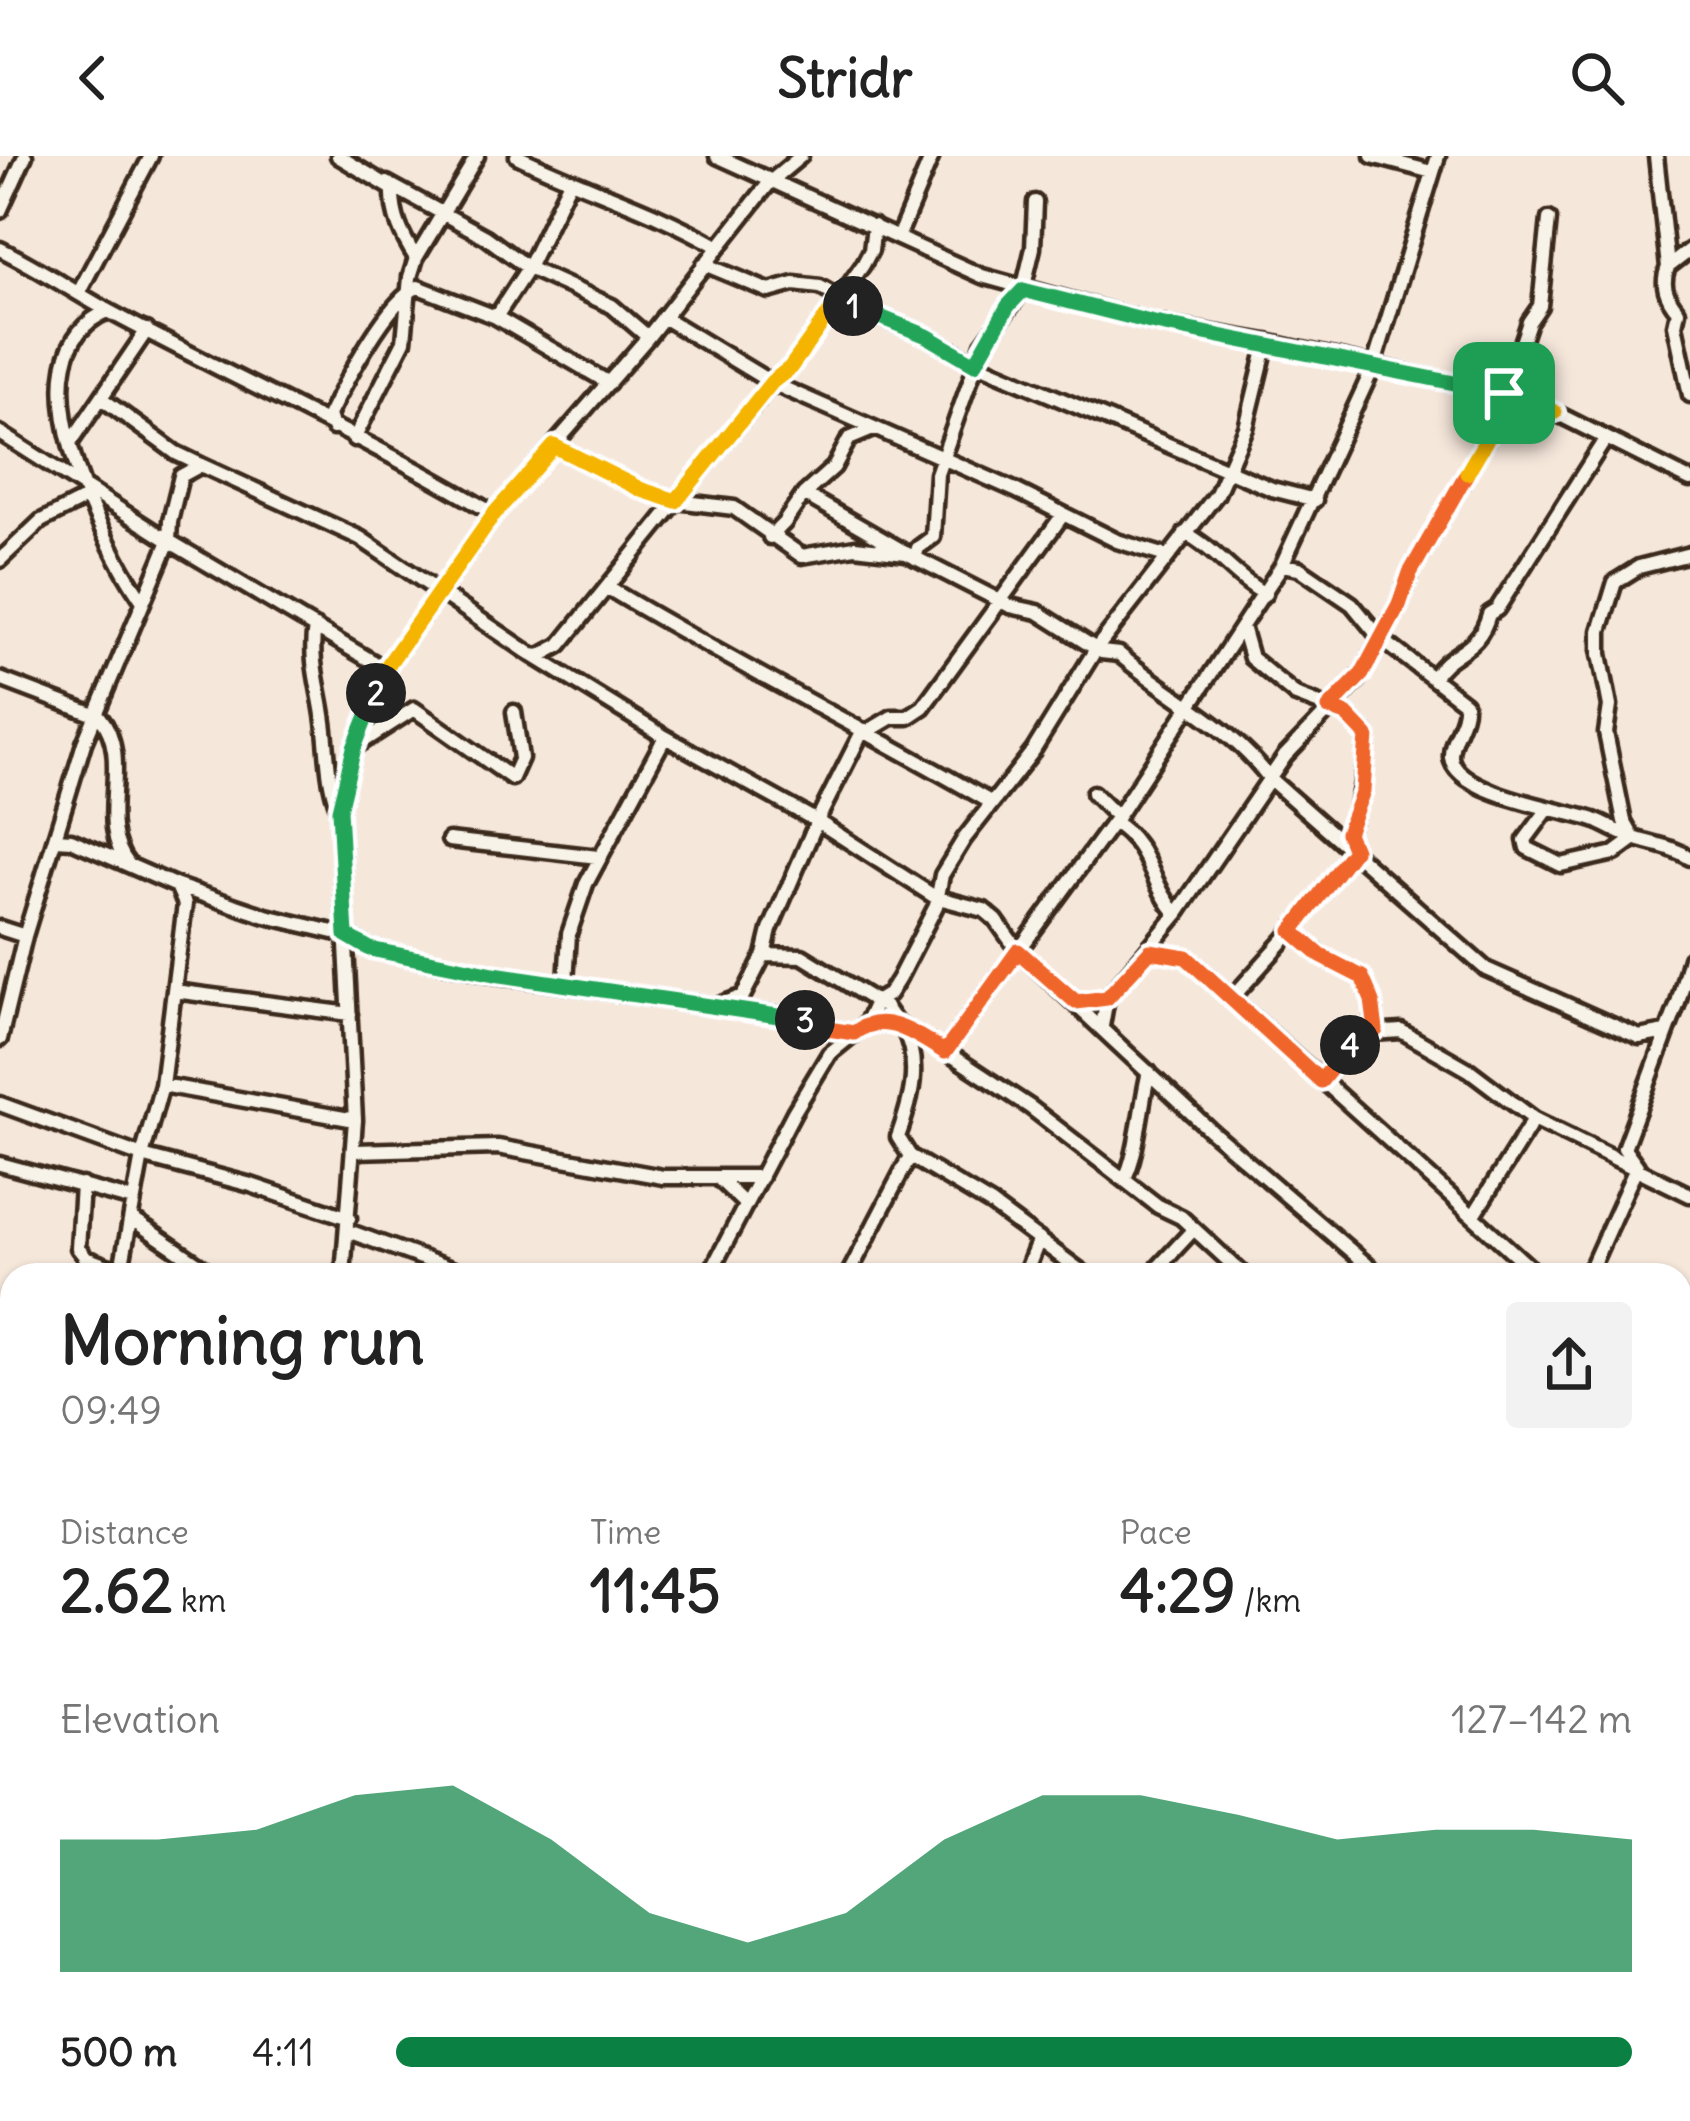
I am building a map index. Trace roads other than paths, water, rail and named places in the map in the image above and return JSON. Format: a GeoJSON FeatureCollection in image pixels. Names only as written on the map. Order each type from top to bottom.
{"type":"FeatureCollection","features":[{"type":"Feature","properties":{"kind":"street"},"geometry":{"type":"LineString","coordinates":[[79,292],[151,156]]}},
{"type":"Feature","properties":{"kind":"street"},"geometry":{"type":"LineString","coordinates":[[338,156],[486,237],[528,268],[612,306],[648,337]]}},
{"type":"Feature","properties":{"kind":"street"},"geometry":{"type":"LineString","coordinates":[[353,439],[404,341],[416,258],[477,156]]}},
{"type":"Feature","properties":{"kind":"street"},"geometry":{"type":"LineString","coordinates":[[517,156],[664,216],[718,246]]}},
{"type":"Feature","properties":{"kind":"street"},"geometry":{"type":"LineString","coordinates":[[718,156],[982,276],[1023,290],[1150,322],[1504,393],[1555,412],[1690,478]]}},
{"type":"Feature","properties":{"kind":"street"},"geometry":{"type":"LineString","coordinates":[[344,1263],[355,1120],[339,810],[354,748],[385,669],[494,514],[648,337],[770,182],[800,156]]}},
{"type":"Feature","properties":{"kind":"street"},"geometry":{"type":"LineString","coordinates":[[899,235],[932,156]]}},
{"type":"Feature","properties":{"kind":"street"},"geometry":{"type":"LineString","coordinates":[[1372,156],[1413,160],[1432,172]]}},
{"type":"Feature","properties":{"kind":"street"},"geometry":{"type":"LineString","coordinates":[[945,1052],[1115,820],[1282,565],[1373,368],[1438,156]]}},
{"type":"Feature","properties":{"kind":"street"},"geometry":{"type":"LineString","coordinates":[[1656,156],[1668,267]]}},
{"type":"Feature","properties":{"kind":"street"},"geometry":{"type":"LineString","coordinates":[[0,211],[21,157]]}},
{"type":"Feature","properties":{"kind":"street"},"geometry":{"type":"LineString","coordinates":[[496,317],[528,268],[570,181]]}},
{"type":"Feature","properties":{"kind":"street"},"geometry":{"type":"LineString","coordinates":[[386,182],[393,189],[400,234],[416,258]]}},
{"type":"Feature","properties":{"kind":"street"},"geometry":{"type":"LineString","coordinates":[[554,446],[642,490],[676,501],[734,508],[802,556],[855,547],[910,555],[933,537],[937,474],[975,364],[1008,306],[1023,290],[1033,248],[1035,202]]}},
{"type":"Feature","properties":{"kind":"street"},"geometry":{"type":"LineString","coordinates":[[1504,393],[1529,322],[1540,306],[1549,219]]}},
{"type":"Feature","properties":{"kind":"street"},"geometry":{"type":"LineString","coordinates":[[532,656],[560,645],[772,382],[790,368],[871,250],[874,226]]}},
{"type":"Feature","properties":{"kind":"street"},"geometry":{"type":"LineString","coordinates":[[0,249],[108,311],[416,468],[494,514]]}},
{"type":"Feature","properties":{"kind":"street"},"geometry":{"type":"LineString","coordinates":[[1690,250],[1668,267],[1663,278],[1665,290],[1690,326]]}},
{"type":"Feature","properties":{"kind":"street"},"geometry":{"type":"LineString","coordinates":[[704,264],[769,291],[794,284],[820,287],[860,310],[927,336],[975,364],[1272,489],[1315,500]]}},
{"type":"Feature","properties":{"kind":"street"},"geometry":{"type":"LineString","coordinates":[[333,428],[329,415],[340,393],[391,311],[409,290],[418,287],[496,317],[609,383]]}},
{"type":"Feature","properties":{"kind":"street"},"geometry":{"type":"LineString","coordinates":[[1678,310],[1675,325],[1690,395]]}},
{"type":"Feature","properties":{"kind":"street"},"geometry":{"type":"LineString","coordinates":[[108,311],[88,323],[66,353],[63,372],[70,443],[103,538],[142,600]]}},
{"type":"Feature","properties":{"kind":"street"},"geometry":{"type":"LineString","coordinates":[[663,317],[772,382],[873,430],[1117,541],[1166,556]]}},
{"type":"Feature","properties":{"kind":"street"},"geometry":{"type":"LineString","coordinates":[[70,443],[147,330]]}},
{"type":"Feature","properties":{"kind":"street"},"geometry":{"type":"LineString","coordinates":[[715,1263],[829,1054],[860,1028],[876,1002],[890,994],[936,906],[942,874],[1033,751],[1096,649],[1216,494],[1246,428],[1267,343]]}},
{"type":"Feature","properties":{"kind":"street"},"geometry":{"type":"LineString","coordinates":[[101,398],[176,453],[360,538],[532,656],[817,821],[935,897],[984,910],[1018,951],[1211,1131],[1365,1263]]}},
{"type":"Feature","properties":{"kind":"street"},"geometry":{"type":"LineString","coordinates":[[1102,1027],[1107,998],[1178,914],[1285,756],[1358,680],[1410,573],[1492,430],[1555,412]]}},
{"type":"Feature","properties":{"kind":"street"},"geometry":{"type":"LineString","coordinates":[[770,537],[804,494],[834,467],[849,439],[873,430]]}},
{"type":"Feature","properties":{"kind":"street"},"geometry":{"type":"LineString","coordinates":[[0,433],[84,492],[385,669]]}},
{"type":"Feature","properties":{"kind":"street"},"geometry":{"type":"LineString","coordinates":[[1433,678],[1452,658],[1472,648],[1489,614],[1497,609],[1567,504],[1606,438]]}},
{"type":"Feature","properties":{"kind":"street"},"geometry":{"type":"LineString","coordinates":[[0,1039],[84,742],[170,541],[181,476],[201,465]]}},
{"type":"Feature","properties":{"kind":"street"},"geometry":{"type":"LineString","coordinates":[[0,560],[40,521],[84,492]]}},
{"type":"Feature","properties":{"kind":"street"},"geometry":{"type":"LineString","coordinates":[[804,494],[1010,606],[1038,612],[1096,649],[1119,654],[1251,753],[1270,779],[1486,969],[1639,1037],[1654,1061]]}},
{"type":"Feature","properties":{"kind":"street"},"geometry":{"type":"LineString","coordinates":[[718,1006],[743,996],[764,956],[770,930],[817,821],[860,736],[892,717],[908,716],[923,707],[1062,516]]}},
{"type":"Feature","properties":{"kind":"street"},"geometry":{"type":"LineString","coordinates":[[1186,532],[1265,594]]}},
{"type":"Feature","properties":{"kind":"street"},"geometry":{"type":"LineString","coordinates":[[1634,839],[1624,821],[1606,733],[1610,706],[1600,631],[1615,582],[1639,567],[1690,554]]}},
{"type":"Feature","properties":{"kind":"street"},"geometry":{"type":"LineString","coordinates":[[1282,565],[1299,568],[1352,604],[1380,638],[1467,708],[1451,753],[1456,768],[1512,799],[1592,819],[1634,839],[1675,848],[1690,858]]}},
{"type":"Feature","properties":{"kind":"street"},"geometry":{"type":"LineString","coordinates":[[608,588],[992,803]]}},
{"type":"Feature","properties":{"kind":"street"},"geometry":{"type":"LineString","coordinates":[[315,627],[313,671],[339,810]]}},
{"type":"Feature","properties":{"kind":"street"},"geometry":{"type":"LineString","coordinates":[[1243,629],[1252,658],[1296,695],[1346,714],[1367,736],[1363,791],[1347,833],[1354,850]]}},
{"type":"Feature","properties":{"kind":"street"},"geometry":{"type":"LineString","coordinates":[[0,679],[97,716],[107,726],[113,741],[115,840],[130,866]]}},
{"type":"Feature","properties":{"kind":"street"},"geometry":{"type":"LineString","coordinates":[[354,748],[414,709],[512,778],[521,758],[514,712]]}},
{"type":"Feature","properties":{"kind":"street"},"geometry":{"type":"LineString","coordinates":[[566,983],[569,934],[598,857],[665,736]]}},
{"type":"Feature","properties":{"kind":"street"},"geometry":{"type":"LineString","coordinates":[[1093,793],[1150,860],[1160,894],[1178,914]]}},
{"type":"Feature","properties":{"kind":"street"},"geometry":{"type":"LineString","coordinates":[[1548,809],[1525,840],[1527,848],[1561,865],[1615,853],[1634,839]]}},
{"type":"Feature","properties":{"kind":"street"},"geometry":{"type":"LineString","coordinates":[[56,839],[70,840],[177,886],[266,916],[346,935],[370,949],[494,974],[860,1028],[900,1025],[1030,1107],[1181,1217],[1230,1263]]}},
{"type":"Feature","properties":{"kind":"street"},"geometry":{"type":"LineString","coordinates":[[449,840],[598,857]]}},
{"type":"Feature","properties":{"kind":"street"},"geometry":{"type":"LineString","coordinates":[[1232,998],[1292,931],[1354,850]]}},
{"type":"Feature","properties":{"kind":"street"},"geometry":{"type":"LineString","coordinates":[[122,1263],[142,1156],[162,1084],[185,904],[177,886]]}},
{"type":"Feature","properties":{"kind":"street"},"geometry":{"type":"LineString","coordinates":[[0,928],[26,936]]}},
{"type":"Feature","properties":{"kind":"street"},"geometry":{"type":"LineString","coordinates":[[1292,931],[1321,956],[1362,977],[1372,1000],[1376,1030]]}},
{"type":"Feature","properties":{"kind":"street"},"geometry":{"type":"LineString","coordinates":[[1150,951],[1186,957],[1525,1263]]}},
{"type":"Feature","properties":{"kind":"street"},"geometry":{"type":"LineString","coordinates":[[764,956],[802,956],[894,1016],[913,1047],[913,1095],[898,1138],[910,1156],[992,1205],[1070,1263]]}},
{"type":"Feature","properties":{"kind":"street"},"geometry":{"type":"LineString","coordinates":[[1637,1166],[1624,1148],[1690,958]]}},
{"type":"Feature","properties":{"kind":"street"},"geometry":{"type":"LineString","coordinates":[[174,991],[350,1014]]}},
{"type":"Feature","properties":{"kind":"street"},"geometry":{"type":"LineString","coordinates":[[743,996],[753,1011]]}},
{"type":"Feature","properties":{"kind":"street"},"geometry":{"type":"LineString","coordinates":[[1076,1002],[1107,998]]}},
{"type":"Feature","properties":{"kind":"street"},"geometry":{"type":"LineString","coordinates":[[1321,1081],[1360,1034],[1401,1031],[1469,1070],[1534,1119],[1690,1195]]}},
{"type":"Feature","properties":{"kind":"street"},"geometry":{"type":"LineString","coordinates":[[1639,1037],[1666,1032]]}},
{"type":"Feature","properties":{"kind":"street"},"geometry":{"type":"LineString","coordinates":[[1124,1179],[1134,1160],[1139,1108],[1149,1072]]}},
{"type":"Feature","properties":{"kind":"street"},"geometry":{"type":"LineString","coordinates":[[162,1084],[355,1120]]}},
{"type":"Feature","properties":{"kind":"street"},"geometry":{"type":"LineString","coordinates":[[0,1104],[142,1156],[251,1185],[440,1263]]}},
{"type":"Feature","properties":{"kind":"street"},"geometry":{"type":"LineString","coordinates":[[1474,1215],[1534,1119]]}},
{"type":"Feature","properties":{"kind":"street"},"geometry":{"type":"LineString","coordinates":[[355,1151],[498,1147],[663,1177],[761,1177]]}},
{"type":"Feature","properties":{"kind":"street"},"geometry":{"type":"LineString","coordinates":[[854,1263],[910,1156]]}},
{"type":"Feature","properties":{"kind":"street"},"geometry":{"type":"LineString","coordinates":[[0,1164],[133,1200]]}},
{"type":"Feature","properties":{"kind":"street"},"geometry":{"type":"LineString","coordinates":[[1593,1263],[1637,1166]]}},
{"type":"Feature","properties":{"kind":"street"},"geometry":{"type":"LineString","coordinates":[[720,1180],[746,1205]]}},
{"type":"Feature","properties":{"kind":"street"},"geometry":{"type":"LineString","coordinates":[[82,1185],[77,1248],[97,1263]]}},
{"type":"Feature","properties":{"kind":"street"},"geometry":{"type":"LineString","coordinates":[[132,1219],[196,1263]]}},
{"type":"Feature","properties":{"kind":"street"},"geometry":{"type":"LineString","coordinates":[[1161,1263],[1193,1230]]}},
{"type":"Feature","properties":{"kind":"street"},"geometry":{"type":"LineString","coordinates":[[1029,1263],[1039,1239]]}}]}
